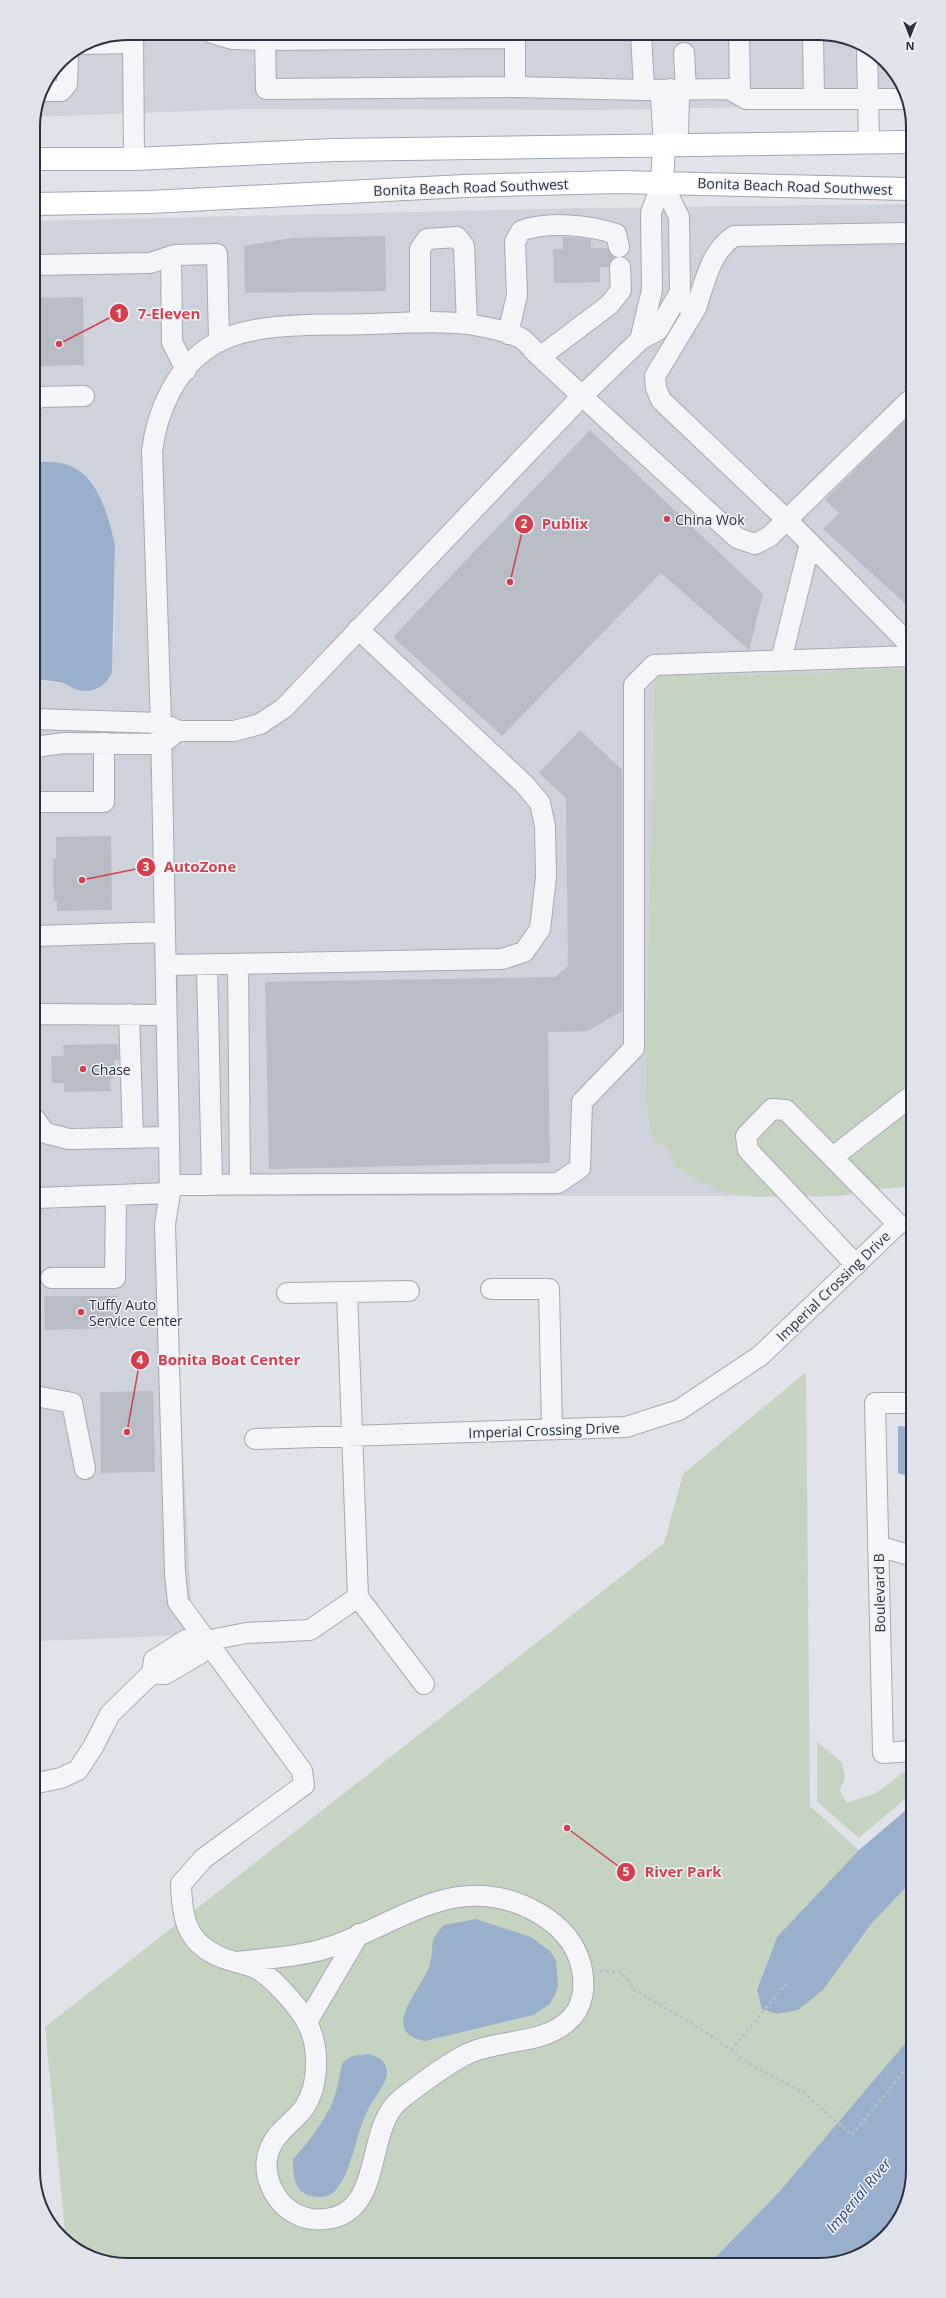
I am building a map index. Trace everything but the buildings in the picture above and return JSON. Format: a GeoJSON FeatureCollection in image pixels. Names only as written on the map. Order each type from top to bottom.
{"type":"FeatureCollection","features":[{"type":"Feature","properties":{"kind":"main road"},"geometry":{"type":"LineString","coordinates":[[40,159],[134,159],[334,150],[906,142]]}},
{"type":"Feature","properties":{"kind":"main road"},"geometry":{"type":"LineString","coordinates":[[662,182],[664,146]]}},
{"type":"Feature","properties":{"kind":"main road","name":"Bonita Beach Road Southwest"},"geometry":{"type":"LineString","coordinates":[[40,204],[150,202],[464,186],[662,182],[906,189]]}},
{"type":"Feature","properties":{"kind":"street"},"geometry":{"type":"LineString","coordinates":[[133,40],[134,159]]}},
{"type":"Feature","properties":{"kind":"street"},"geometry":{"type":"LineString","coordinates":[[265,40],[266,89],[516,87],[644,90],[729,89],[746,99],[901,100]]}},
{"type":"Feature","properties":{"kind":"street"},"geometry":{"type":"LineString","coordinates":[[516,40],[516,87]]}},
{"type":"Feature","properties":{"kind":"street"},"geometry":{"type":"LineString","coordinates":[[641,40],[644,90]]}},
{"type":"Feature","properties":{"kind":"street"},"geometry":{"type":"LineString","coordinates":[[739,40],[740,96]]}},
{"type":"Feature","properties":{"kind":"street"},"geometry":{"type":"LineString","coordinates":[[813,40],[814,100]]}},
{"type":"Feature","properties":{"kind":"street"},"geometry":{"type":"LineString","coordinates":[[664,146],[678,132],[678,89],[684,53]]}},
{"type":"Feature","properties":{"kind":"street"},"geometry":{"type":"LineString","coordinates":[[867,55],[869,142]]}},
{"type":"Feature","properties":{"kind":"street"},"geometry":{"type":"LineString","coordinates":[[48,91],[61,91],[67,84],[68,63]]}},
{"type":"Feature","properties":{"kind":"street"},"geometry":{"type":"LineString","coordinates":[[40,719],[161,723],[179,731],[234,731],[260,724],[284,708],[582,396],[640,340],[658,330],[680,292],[680,217],[662,182]]}},
{"type":"Feature","properties":{"kind":"street"},"geometry":{"type":"LineString","coordinates":[[640,340],[652,290],[651,213],[662,182]]}},
{"type":"Feature","properties":{"kind":"street"},"geometry":{"type":"LineString","coordinates":[[508,334],[517,295],[516,242],[521,231],[534,226],[597,227],[616,234],[619,248]]}},
{"type":"Feature","properties":{"kind":"street"},"geometry":{"type":"LineString","coordinates":[[906,233],[734,236],[724,243],[716,253],[696,308],[655,376],[656,388],[661,400],[787,520],[906,641]]}},
{"type":"Feature","properties":{"kind":"street"},"geometry":{"type":"LineString","coordinates":[[420,323],[420,249],[427,239],[457,237],[464,246],[467,324]]}},
{"type":"Feature","properties":{"kind":"street"},"geometry":{"type":"LineString","coordinates":[[40,265],[150,263],[171,256],[217,254],[219,342]]}},
{"type":"Feature","properties":{"kind":"street"},"geometry":{"type":"LineString","coordinates":[[171,256],[172,342],[186,370]]}},
{"type":"Feature","properties":{"kind":"street"},"geometry":{"type":"LineString","coordinates":[[540,357],[609,305],[621,290],[620,267]]}},
{"type":"Feature","properties":{"kind":"street"},"geometry":{"type":"LineString","coordinates":[[676,300],[696,308]]}},
{"type":"Feature","properties":{"kind":"street"},"geometry":{"type":"LineString","coordinates":[[238,1962],[328,1948],[424,1905],[449,1897],[476,1895],[513,1901],[553,1922],[572,1941],[579,1956],[583,1973],[583,1993],[577,2011],[569,2020],[554,2032],[468,2053],[394,2104],[386,2119],[363,2193],[355,2206],[346,2213],[330,2218],[300,2217],[282,2206],[271,2188],[267,2167],[271,2146],[304,2108],[312,2090],[316,2067],[315,2045],[307,2022],[290,1998],[256,1967],[222,1958],[202,1946],[190,1933],[185,1923],[182,1910],[181,1884],[204,1858],[304,1784],[302,1771],[178,1602],[175,1573],[166,1224],[169,1189],[166,965],[161,723],[152,451],[155,430],[164,404],[195,358],[219,342],[255,331],[285,327],[420,323],[467,324],[494,329],[521,338],[737,538],[755,544],[769,537],[906,404]]}},
{"type":"Feature","properties":{"kind":"street"},"geometry":{"type":"LineString","coordinates":[[40,397],[84,396]]}},
{"type":"Feature","properties":{"kind":"street"},"geometry":{"type":"LineString","coordinates":[[782,660],[810,543]]}},
{"type":"Feature","properties":{"kind":"street"},"geometry":{"type":"LineString","coordinates":[[166,965],[502,959],[524,952],[540,929],[546,877],[545,826],[540,802],[524,784],[358,629]]}},
{"type":"Feature","properties":{"kind":"street"},"geometry":{"type":"LineString","coordinates":[[40,1198],[116,1195],[212,1185],[240,1184],[558,1183],[580,1168],[582,1102],[634,1048],[634,685],[654,665],[906,656]]}},
{"type":"Feature","properties":{"kind":"street"},"geometry":{"type":"LineString","coordinates":[[40,746],[64,744],[161,744],[179,731]]}},
{"type":"Feature","properties":{"kind":"street"},"geometry":{"type":"LineString","coordinates":[[40,802],[104,802],[104,744]]}},
{"type":"Feature","properties":{"kind":"street"},"geometry":{"type":"LineString","coordinates":[[40,936],[165,932]]}},
{"type":"Feature","properties":{"kind":"street"},"geometry":{"type":"LineString","coordinates":[[238,964],[240,1184]]}},
{"type":"Feature","properties":{"kind":"street"},"geometry":{"type":"LineString","coordinates":[[207,965],[212,1185]]}},
{"type":"Feature","properties":{"kind":"street"},"geometry":{"type":"LineString","coordinates":[[40,1014],[166,1015]]}},
{"type":"Feature","properties":{"kind":"street"},"geometry":{"type":"LineString","coordinates":[[129,1014],[133,1138]]}},
{"type":"Feature","properties":{"kind":"street"},"geometry":{"type":"LineString","coordinates":[[856,1265],[748,1150],[746,1136],[772,1109],[786,1110],[833,1157],[906,1100]]}},
{"type":"Feature","properties":{"kind":"street"},"geometry":{"type":"LineString","coordinates":[[40,1126],[45,1133],[69,1139],[168,1137]]}},
{"type":"Feature","properties":{"kind":"street","name":"Imperial Crossing Drive"},"geometry":{"type":"LineString","coordinates":[[255,1439],[626,1427],[679,1410],[760,1356],[898,1224],[833,1157]]}},
{"type":"Feature","properties":{"kind":"street"},"geometry":{"type":"LineString","coordinates":[[51,1278],[115,1278],[116,1195]]}},
{"type":"Feature","properties":{"kind":"street"},"geometry":{"type":"LineString","coordinates":[[491,1289],[549,1289],[552,1429]]}},
{"type":"Feature","properties":{"kind":"street"},"geometry":{"type":"LineString","coordinates":[[287,1293],[409,1291]]}},
{"type":"Feature","properties":{"kind":"street"},"geometry":{"type":"LineString","coordinates":[[347,1292],[358,1597],[424,1684]]}},
{"type":"Feature","properties":{"kind":"street"},"geometry":{"type":"LineString","coordinates":[[40,1397],[72,1403],[85,1469]]}},
{"type":"Feature","properties":{"kind":"street","name":"Boulevard B"},"geometry":{"type":"LineString","coordinates":[[906,1403],[875,1403],[883,1753],[906,1752]]}},
{"type":"Feature","properties":{"kind":"street"},"geometry":{"type":"LineString","coordinates":[[878,1546],[906,1554]]}},
{"type":"Feature","properties":{"kind":"street"},"geometry":{"type":"LineString","coordinates":[[40,1782],[61,1778],[78,1770],[93,1747],[110,1714],[152,1673],[154,1660],[186,1640],[206,1641],[246,1633],[310,1630],[358,1597]]}},
{"type":"Feature","properties":{"kind":"street"},"geometry":{"type":"LineString","coordinates":[[307,2022],[359,1934]]}},
{"type":"Feature","properties":{"kind":"path"},"geometry":{"type":"LineString","coordinates":[[583,1973],[621,1972],[635,1990],[708,2033],[755,2067],[804,2093],[852,2134],[906,2068]]}},
{"type":"Feature","properties":{"kind":"path"},"geometry":{"type":"LineString","coordinates":[[731,2050],[786,1984]]}},
{"type":"Feature","properties":{"kind":"shaded area"},"geometry":{"type":"Polygon","coordinates":[[[127,40],[825,40],[842,43],[853,47],[876,61],[891,78],[897,88],[903,104],[600,110],[245,109],[41,117],[43,104],[49,88],[61,70],[70,61],[88,49],[104,43],[127,40]]]}},
{"type":"Feature","properties":{"kind":"shaded area"},"geometry":{"type":"Polygon","coordinates":[[[906,204],[906,669],[846,670],[784,674],[654,675],[645,1098],[653,1144],[666,1145],[677,1169],[726,1194],[743,1196],[169,1196],[193,1635],[40,1641],[40,681],[66,684],[78,690],[111,675],[114,642],[115,545],[103,504],[91,481],[53,462],[40,462],[40,221],[587,208],[906,204]]]}},
{"type":"Feature","properties":{"kind":"green space"},"geometry":{"type":"Polygon","coordinates":[[[906,669],[906,1187],[876,1189],[866,1193],[838,1196],[754,1197],[726,1194],[677,1169],[666,1145],[653,1144],[645,1098],[654,675],[784,674],[846,670],[906,669]]]}},
{"type":"Feature","properties":{"kind":"green space"},"geometry":{"type":"Polygon","coordinates":[[[806,1372],[810,1806],[859,1850],[777,1937],[757,1990],[871,1924],[906,1887],[906,2042],[779,2192],[715,2258],[121,2258],[88,2249],[65,2233],[45,2027],[664,1543],[683,1474],[806,1372]]]}},
{"type":"Feature","properties":{"kind":"green space"},"geometry":{"type":"Polygon","coordinates":[[[817,1742],[842,1762],[845,1777],[840,1791],[847,1803],[876,1793],[906,1770],[906,1798],[859,1838],[817,1802],[817,1742]]]}},
{"type":"Feature","properties":{"kind":"water"},"geometry":{"type":"Polygon","coordinates":[[[40,462],[68,465],[79,470],[87,478],[95,488],[100,498],[109,522],[115,545],[112,673],[106,682],[98,688],[88,691],[76,690],[66,684],[40,680],[40,462]]]}},
{"type":"Feature","properties":{"kind":"water"},"geometry":{"type":"Polygon","coordinates":[[[898,1426],[906,1427],[906,1475],[898,1473],[898,1426]]]}},
{"type":"Feature","properties":{"kind":"water"},"geometry":{"type":"Polygon","coordinates":[[[906,1810],[906,1887],[871,1924],[823,1990],[798,2010],[777,2014],[762,2009],[757,1990],[777,1937],[859,1850],[906,1810]]]}},
{"type":"Feature","properties":{"kind":"water"},"geometry":{"type":"Polygon","coordinates":[[[476,1919],[531,1937],[550,1951],[556,1960],[558,1985],[550,2004],[533,2015],[425,2041],[411,2036],[404,2028],[403,2019],[407,2008],[430,1964],[432,1944],[435,1936],[444,1925],[476,1919]]]}},
{"type":"Feature","properties":{"kind":"water","name":"Imperial River"},"geometry":{"type":"Polygon","coordinates":[[[906,2042],[905,2183],[903,2194],[897,2210],[881,2233],[858,2249],[825,2258],[715,2258],[779,2192],[906,2042]]]}},
{"type":"Feature","properties":{"kind":"water"},"geometry":{"type":"Polygon","coordinates":[[[369,2054],[382,2060],[386,2066],[387,2074],[384,2083],[369,2108],[363,2122],[346,2173],[335,2191],[331,2194],[315,2197],[304,2193],[300,2190],[296,2183],[293,2159],[316,2132],[325,2117],[335,2096],[343,2062],[352,2056],[369,2054]]]}},
{"type":"Feature","properties":{"kind":"place","name":"7-Eleven"},"geometry":{"type":"Point","coordinates":[59,344]}},
{"type":"Feature","properties":{"kind":"place","name":"China Wok"},"geometry":{"type":"Point","coordinates":[667,519]}},
{"type":"Feature","properties":{"kind":"place","name":"Publix"},"geometry":{"type":"Point","coordinates":[510,582]}},
{"type":"Feature","properties":{"kind":"place","name":"AutoZone"},"geometry":{"type":"Point","coordinates":[82,880]}},
{"type":"Feature","properties":{"kind":"place","name":"Chase"},"geometry":{"type":"Point","coordinates":[83,1069]}},
{"type":"Feature","properties":{"kind":"place","name":"Tuffy Auto Service Center"},"geometry":{"type":"Point","coordinates":[81,1312]}},
{"type":"Feature","properties":{"kind":"place","name":"Bonita Boat Center"},"geometry":{"type":"Point","coordinates":[127,1432]}},
{"type":"Feature","properties":{"kind":"place","name":"River Park"},"geometry":{"type":"Point","coordinates":[567,1828]}}]}
